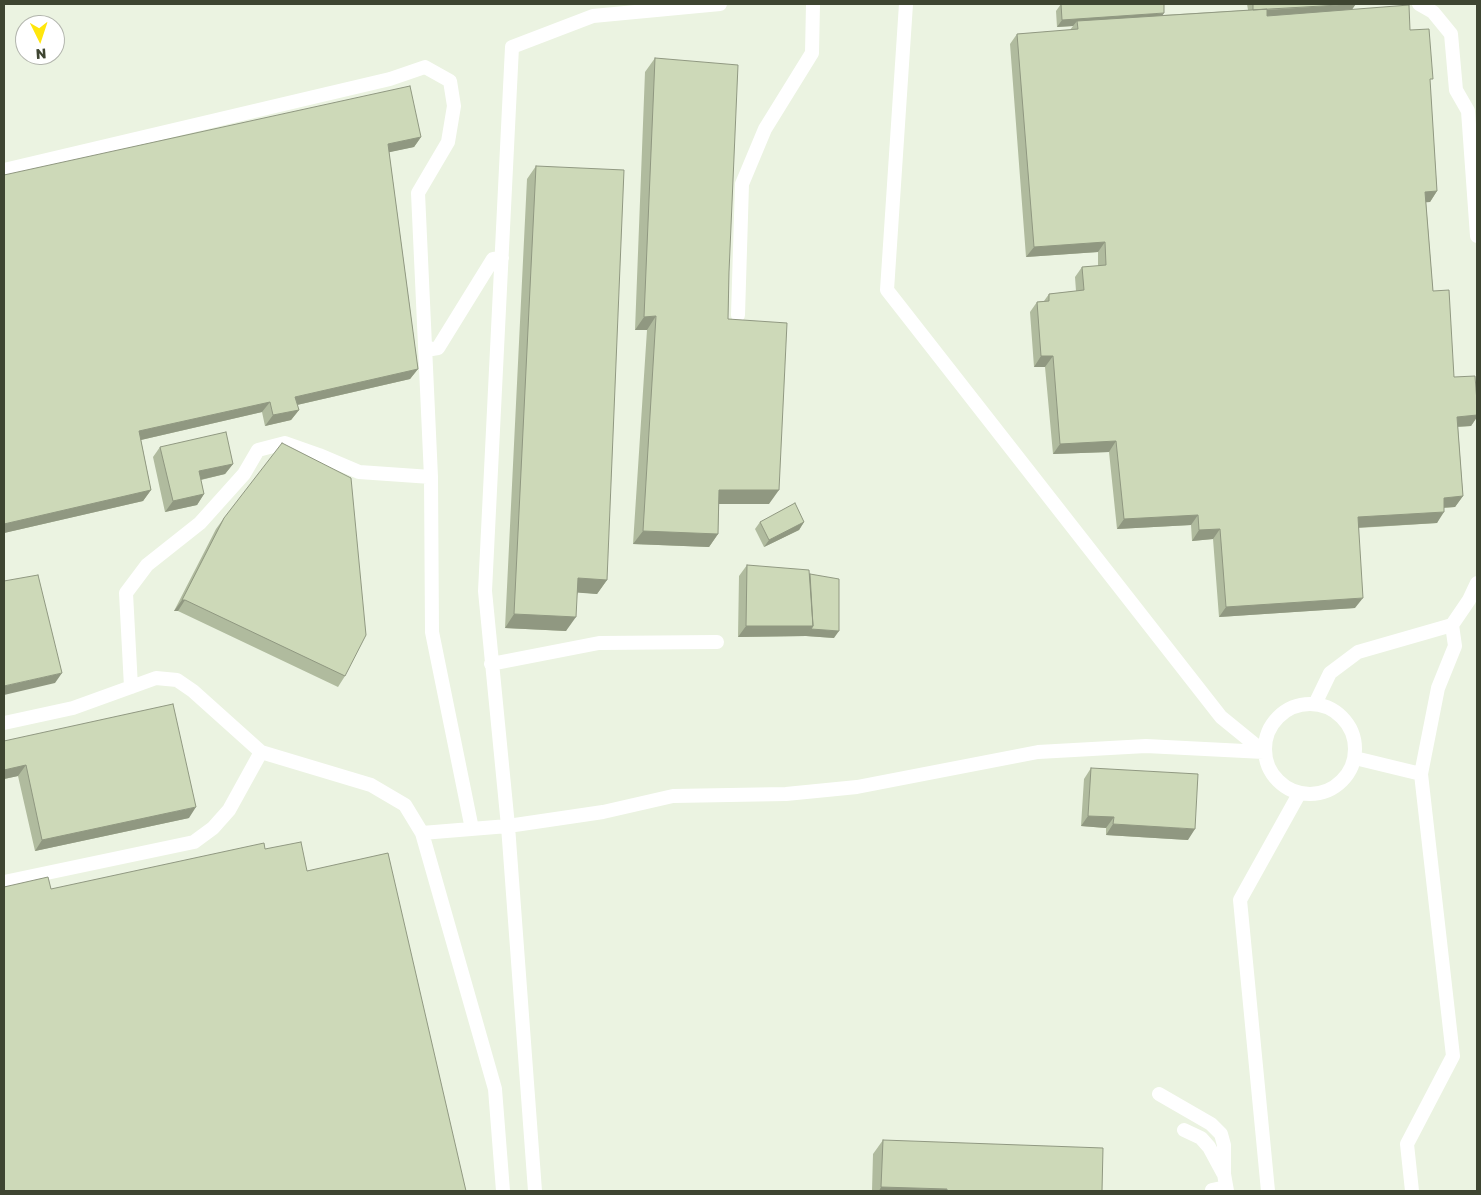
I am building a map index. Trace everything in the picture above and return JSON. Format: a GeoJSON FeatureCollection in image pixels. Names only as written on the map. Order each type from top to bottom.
{"type":"FeatureCollection","features":[{"type":"Feature","properties":{"kind":"lane"},"geometry":{"type":"LineString","coordinates":[[535,1191],[508,826],[485,591],[512,47],[593,16],[720,4]]}},
{"type":"Feature","properties":{"kind":"lane"},"geometry":{"type":"LineString","coordinates":[[738,315],[742,184],[765,129],[812,53],[813,4]]}},
{"type":"Feature","properties":{"kind":"lane"},"geometry":{"type":"LineString","coordinates":[[906,4],[886,290],[1221,717],[1264,752]]}},
{"type":"Feature","properties":{"kind":"lane"},"geometry":{"type":"LineString","coordinates":[[1419,4],[1433,12],[1451,34],[1456,90],[1468,111],[1475,183],[1477,236]]}},
{"type":"Feature","properties":{"kind":"lane"},"geometry":{"type":"LineString","coordinates":[[4,170],[390,79],[425,67],[450,81],[454,106],[448,142],[418,193],[431,477],[432,632],[472,829]]}},
{"type":"Feature","properties":{"kind":"lane"},"geometry":{"type":"LineString","coordinates":[[426,350],[438,348],[493,259],[502,258]]}},
{"type":"Feature","properties":{"kind":"lane"},"geometry":{"type":"LineString","coordinates":[[131,687],[126,592],[147,565],[200,523],[244,474],[258,450],[285,443],[359,472],[431,477]]}},
{"type":"Feature","properties":{"kind":"lane"},"geometry":{"type":"LineString","coordinates":[[1315,704],[1330,673],[1358,652],[1452,625],[1469,600],[1477,583]]}},
{"type":"Feature","properties":{"kind":"lane"},"geometry":{"type":"LineString","coordinates":[[1412,1191],[1407,1144],[1453,1056],[1421,774],[1438,688],[1455,646],[1452,625]]}},
{"type":"Feature","properties":{"kind":"lane"},"geometry":{"type":"LineString","coordinates":[[491,664],[599,643],[717,642]]}},
{"type":"Feature","properties":{"kind":"lane"},"geometry":{"type":"LineString","coordinates":[[4,723],[73,708],[156,678],[177,680],[193,691],[261,752],[371,785],[405,805],[422,833],[495,1089],[503,1191]]}},
{"type":"Feature","properties":{"kind":"lane"},"geometry":{"type":"LineString","coordinates":[[1315,704],[1330,708],[1342,717],[1351,729],[1356,743],[1355,758],[1350,772],[1341,783],[1329,791],[1314,795],[1300,794],[1286,788],[1275,779],[1267,767],[1264,752],[1266,736],[1273,722],[1284,711],[1299,705],[1315,704]]}},
{"type":"Feature","properties":{"kind":"lane"},"geometry":{"type":"LineString","coordinates":[[422,833],[508,826],[603,812],[672,796],[786,794],[857,787],[1038,752],[1146,746],[1264,752]]}},
{"type":"Feature","properties":{"kind":"lane"},"geometry":{"type":"LineString","coordinates":[[4,882],[194,842],[213,828],[229,810],[261,752]]}},
{"type":"Feature","properties":{"kind":"lane"},"geometry":{"type":"LineString","coordinates":[[1355,758],[1421,774]]}},
{"type":"Feature","properties":{"kind":"lane"},"geometry":{"type":"LineString","coordinates":[[1268,1191],[1240,900],[1300,794]]}},
{"type":"Feature","properties":{"kind":"lane"},"geometry":{"type":"LineString","coordinates":[[1159,1094],[1211,1124],[1221,1134],[1224,1145],[1226,1184]]}},
{"type":"Feature","properties":{"kind":"lane"},"geometry":{"type":"LineString","coordinates":[[1184,1130],[1201,1138],[1210,1146],[1226,1184]]}},
{"type":"Feature","properties":{"kind":"lane"},"geometry":{"type":"LineString","coordinates":[[1212,1190],[1226,1184]]}},
{"type":"Feature","properties":{"kind":"building"},"geometry":{"type":"Polygon","coordinates":[[[1061,4],[1164,4],[1164,13],[1062,20],[1061,4]]]}},
{"type":"Feature","properties":{"kind":"building"},"geometry":{"type":"Polygon","coordinates":[[[1253,4],[1356,4],[1253,10],[1253,4]]]}},
{"type":"Feature","properties":{"kind":"building"},"geometry":{"type":"Polygon","coordinates":[[[1409,5],[1410,30],[1429,29],[1433,79],[1430,79],[1437,191],[1425,192],[1433,291],[1449,290],[1454,377],[1475,376],[1477,415],[1457,417],[1463,496],[1444,498],[1444,512],[1358,517],[1363,598],[1226,607],[1220,529],[1199,530],[1198,515],[1124,519],[1116,441],[1060,444],[1053,356],[1041,356],[1037,302],[1049,301],[1049,294],[1084,290],[1082,267],[1106,265],[1105,242],[1034,247],[1017,34],[1078,29],[1077,21],[1267,9],[1267,16],[1409,5]]]}},
{"type":"Feature","properties":{"kind":"building"},"geometry":{"type":"Polygon","coordinates":[[[655,58],[738,65],[728,319],[787,323],[779,490],[719,490],[718,534],[643,531],[656,316],[644,317],[655,58]]]}},
{"type":"Feature","properties":{"kind":"building"},"geometry":{"type":"Polygon","coordinates":[[[410,86],[421,137],[388,144],[418,369],[295,397],[299,410],[273,415],[270,402],[139,431],[151,490],[4,524],[4,175],[410,86]]]}},
{"type":"Feature","properties":{"kind":"building"},"geometry":{"type":"Polygon","coordinates":[[[536,166],[624,170],[607,580],[578,578],[576,617],[514,614],[536,166]]]}},
{"type":"Feature","properties":{"kind":"building"},"geometry":{"type":"Polygon","coordinates":[[[226,432],[233,464],[199,471],[204,494],[173,501],[160,447],[226,432]]]}},
{"type":"Feature","properties":{"kind":"building"},"geometry":{"type":"Polygon","coordinates":[[[282,443],[351,478],[366,635],[345,676],[182,600],[224,518],[282,443]]]}},
{"type":"Feature","properties":{"kind":"building"},"geometry":{"type":"Polygon","coordinates":[[[795,503],[804,522],[769,540],[760,522],[795,503]]]}},
{"type":"Feature","properties":{"kind":"building"},"geometry":{"type":"Polygon","coordinates":[[[747,565],[809,570],[813,626],[746,626],[747,565]]]}},
{"type":"Feature","properties":{"kind":"building"},"geometry":{"type":"Polygon","coordinates":[[[810,574],[839,579],[839,631],[811,629],[813,626],[810,574]]]}},
{"type":"Feature","properties":{"kind":"building"},"geometry":{"type":"Polygon","coordinates":[[[38,575],[62,673],[4,686],[4,581],[38,575]]]}},
{"type":"Feature","properties":{"kind":"building"},"geometry":{"type":"Polygon","coordinates":[[[173,704],[196,807],[42,840],[26,765],[4,770],[4,741],[173,704]]]}},
{"type":"Feature","properties":{"kind":"building"},"geometry":{"type":"Polygon","coordinates":[[[1091,768],[1198,774],[1195,829],[1113,824],[1114,817],[1088,816],[1091,768]]]}},
{"type":"Feature","properties":{"kind":"building"},"geometry":{"type":"Polygon","coordinates":[[[301,842],[307,871],[388,853],[466,1191],[4,1191],[4,887],[48,877],[51,889],[264,843],[265,849],[301,842]]]}},
{"type":"Feature","properties":{"kind":"building"},"geometry":{"type":"Polygon","coordinates":[[[883,1140],[1103,1148],[1102,1191],[947,1191],[947,1189],[881,1187],[883,1140]]]}}]}
